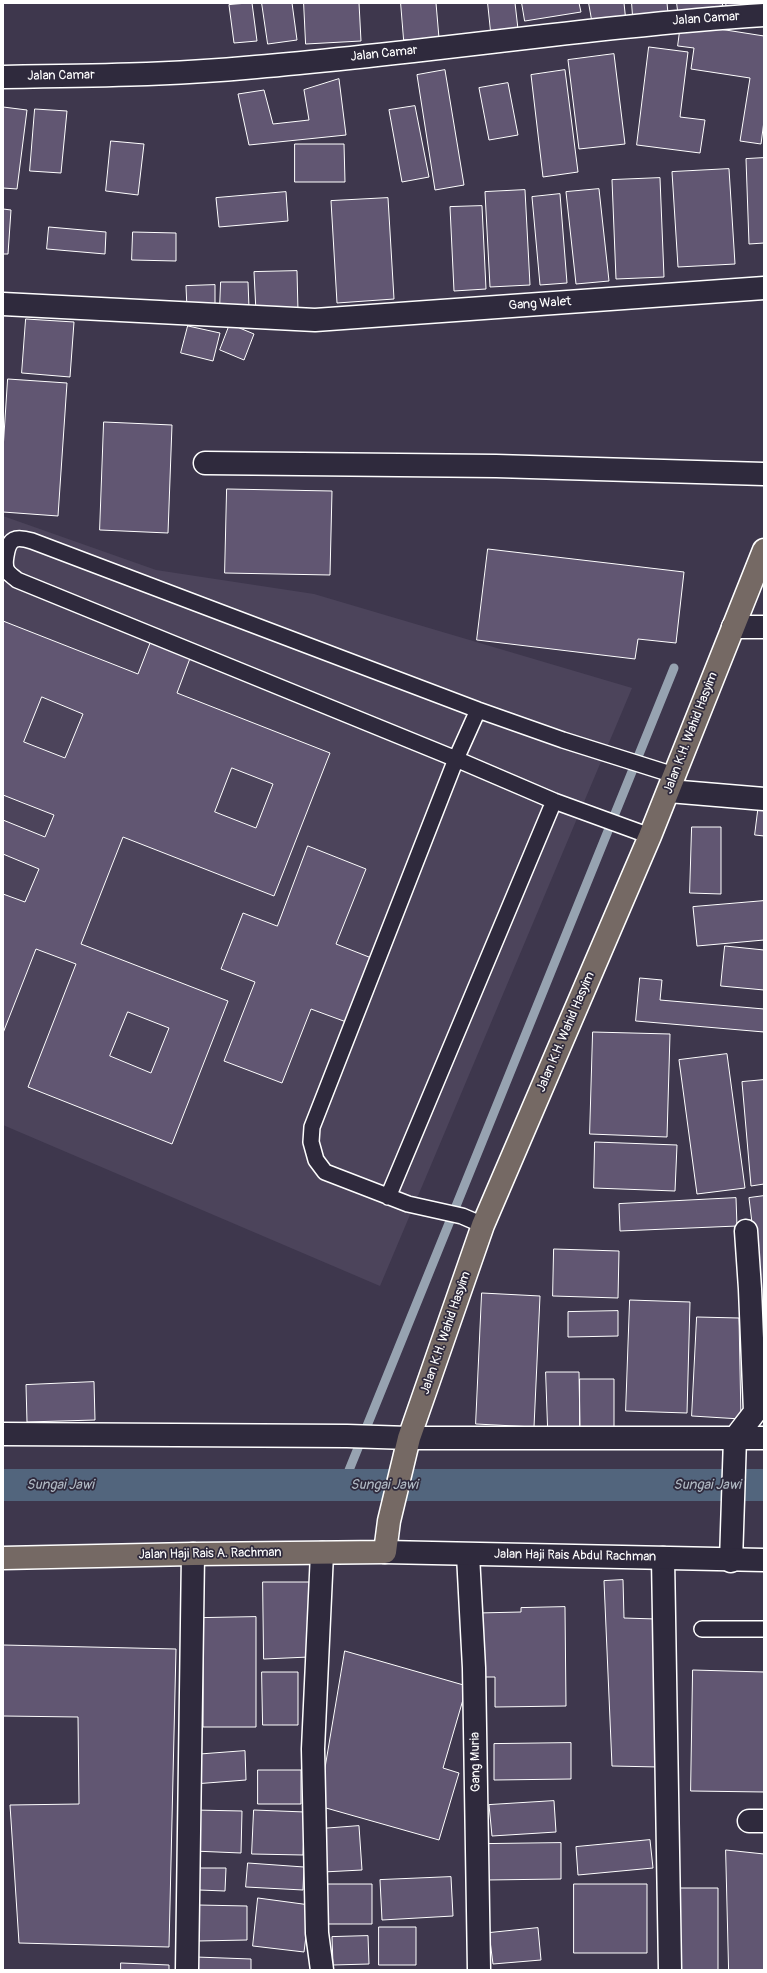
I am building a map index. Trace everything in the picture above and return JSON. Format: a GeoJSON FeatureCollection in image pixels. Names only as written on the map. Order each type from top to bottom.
{"type":"FeatureCollection","features":[{"type":"Feature","properties":{"kind":"main road","name":"Jalan K.H. Wahid Hasyim"},"geometry":{"type":"LineString","coordinates":[[385,1552],[389,1521],[407,1446],[483,1225],[643,834],[733,628],[764,550]]}},
{"type":"Feature","properties":{"kind":"main road","name":"Jalan Haji Rais A. Rachman"},"geometry":{"type":"LineString","coordinates":[[3,1558],[385,1552]]}},
{"type":"Feature","properties":{"kind":"street","name":"Jalan Camar"},"geometry":{"type":"LineString","coordinates":[[3,76],[83,76],[255,68],[682,20],[764,15]]}},
{"type":"Feature","properties":{"kind":"street","name":"Gang Walet"},"geometry":{"type":"LineString","coordinates":[[3,304],[315,320],[764,288]]}},
{"type":"Feature","properties":{"kind":"street"},"geometry":{"type":"LineString","coordinates":[[205,463],[496,466],[764,474]]}},
{"type":"Feature","properties":{"kind":"street"},"geometry":{"type":"LineString","coordinates":[[733,628],[764,627]]}},
{"type":"Feature","properties":{"kind":"street"},"geometry":{"type":"LineString","coordinates":[[667,778],[764,799]]}},
{"type":"Feature","properties":{"kind":"street"},"geometry":{"type":"LineString","coordinates":[[731,1561],[735,1447],[754,1412],[750,1288],[746,1231]]}},
{"type":"Feature","properties":{"kind":"street"},"geometry":{"type":"LineString","coordinates":[[3,1434],[347,1436],[378,1437],[407,1446],[735,1447],[764,1438]]}},
{"type":"Feature","properties":{"kind":"street","name":"Jalan Haji Rais Abdul Rachman"},"geometry":{"type":"LineString","coordinates":[[385,1552],[468,1555],[663,1558],[731,1561],[764,1560]]}},
{"type":"Feature","properties":{"kind":"street"},"geometry":{"type":"LineString","coordinates":[[322,1553],[313,1749],[317,1934],[322,1970]]}},
{"type":"Feature","properties":{"kind":"street"},"geometry":{"type":"LineString","coordinates":[[186,1970],[193,1554]]}},
{"type":"Feature","properties":{"kind":"street","name":"Gang Muria"},"geometry":{"type":"LineString","coordinates":[[468,1555],[474,1668],[479,1970]]}},
{"type":"Feature","properties":{"kind":"street"},"geometry":{"type":"LineString","coordinates":[[663,1558],[670,1970]]}},
{"type":"Feature","properties":{"kind":"lane"},"geometry":{"type":"LineString","coordinates":[[643,834],[554,801],[456,759],[18,580],[8,572],[5,564],[9,544],[11,541],[22,538],[32,541],[478,710],[563,740],[611,754],[667,778]]}},
{"type":"Feature","properties":{"kind":"lane"},"geometry":{"type":"LineString","coordinates":[[478,710],[456,759],[312,1127],[311,1142],[316,1160],[325,1172],[408,1204],[462,1216],[483,1225]]}},
{"type":"Feature","properties":{"kind":"lane"},"geometry":{"type":"LineString","coordinates":[[388,1197],[554,801]]}},
{"type":"Feature","properties":{"kind":"lane"},"geometry":{"type":"LineString","coordinates":[[702,1629],[764,1629]]}},
{"type":"Feature","properties":{"kind":"shaded area"},"geometry":{"type":"Polygon","coordinates":[[[3,516],[156,570],[314,594],[632,688],[380,1286],[3,1125],[3,516]]]}},
{"type":"Feature","properties":{"kind":"building"},"geometry":{"type":"Polygon","coordinates":[[[252,3],[257,41],[234,43],[229,5],[252,3]]]}},
{"type":"Feature","properties":{"kind":"building"},"geometry":{"type":"Polygon","coordinates":[[[262,3],[292,3],[297,40],[268,44],[262,3]]]}},
{"type":"Feature","properties":{"kind":"building"},"geometry":{"type":"Polygon","coordinates":[[[304,3],[359,3],[361,41],[306,44],[304,3]]]}},
{"type":"Feature","properties":{"kind":"building"},"geometry":{"type":"Polygon","coordinates":[[[401,3],[436,3],[439,38],[404,40],[401,3]]]}},
{"type":"Feature","properties":{"kind":"building"},"geometry":{"type":"Polygon","coordinates":[[[488,3],[515,3],[518,29],[491,32],[488,3]]]}},
{"type":"Feature","properties":{"kind":"building"},"geometry":{"type":"Polygon","coordinates":[[[522,3],[579,3],[581,12],[525,21],[522,3]]]}},
{"type":"Feature","properties":{"kind":"building"},"geometry":{"type":"Polygon","coordinates":[[[589,3],[624,3],[626,22],[592,20],[589,3]]]}},
{"type":"Feature","properties":{"kind":"building"},"geometry":{"type":"Polygon","coordinates":[[[632,3],[667,3],[668,13],[633,17],[632,3]]]}},
{"type":"Feature","properties":{"kind":"building"},"geometry":{"type":"Polygon","coordinates":[[[677,3],[722,3],[723,6],[678,11],[677,3]]]}},
{"type":"Feature","properties":{"kind":"building"},"geometry":{"type":"Polygon","coordinates":[[[726,3],[757,3],[757,4],[727,9],[726,3]]]}},
{"type":"Feature","properties":{"kind":"building"},"geometry":{"type":"Polygon","coordinates":[[[681,23],[764,36],[764,121],[761,144],[740,141],[750,78],[691,69],[694,48],[678,46],[681,23]]]}},
{"type":"Feature","properties":{"kind":"building"},"geometry":{"type":"Polygon","coordinates":[[[649,47],[688,52],[680,117],[705,120],[700,153],[637,145],[649,47]]]}},
{"type":"Feature","properties":{"kind":"building"},"geometry":{"type":"Polygon","coordinates":[[[614,54],[625,144],[579,149],[568,60],[614,54]]]}},
{"type":"Feature","properties":{"kind":"building"},"geometry":{"type":"Polygon","coordinates":[[[445,70],[464,185],[435,190],[417,75],[445,70]]]}},
{"type":"Feature","properties":{"kind":"building"},"geometry":{"type":"Polygon","coordinates":[[[565,70],[578,172],[543,177],[531,75],[565,70]]]}},
{"type":"Feature","properties":{"kind":"building"},"geometry":{"type":"Polygon","coordinates":[[[339,79],[346,135],[249,145],[238,94],[264,90],[273,124],[309,120],[304,90],[339,79]]]}},
{"type":"Feature","properties":{"kind":"building"},"geometry":{"type":"Polygon","coordinates":[[[508,83],[518,135],[489,140],[479,88],[508,83]]]}},
{"type":"Feature","properties":{"kind":"building"},"geometry":{"type":"Polygon","coordinates":[[[415,106],[429,177],[402,182],[389,110],[415,106]]]}},
{"type":"Feature","properties":{"kind":"building"},"geometry":{"type":"Polygon","coordinates":[[[3,107],[27,110],[17,189],[3,188],[3,107]]]}},
{"type":"Feature","properties":{"kind":"building"},"geometry":{"type":"Polygon","coordinates":[[[35,109],[67,111],[61,173],[30,171],[35,109]]]}},
{"type":"Feature","properties":{"kind":"building"},"geometry":{"type":"Polygon","coordinates":[[[111,141],[144,144],[138,195],[106,191],[111,141]]]}},
{"type":"Feature","properties":{"kind":"building"},"geometry":{"type":"Polygon","coordinates":[[[295,144],[344,144],[345,182],[295,182],[295,144]]]}},
{"type":"Feature","properties":{"kind":"building"},"geometry":{"type":"Polygon","coordinates":[[[764,158],[764,243],[749,244],[746,159],[764,158]]]}},
{"type":"Feature","properties":{"kind":"building"},"geometry":{"type":"Polygon","coordinates":[[[729,169],[735,264],[678,267],[672,172],[729,169]]]}},
{"type":"Feature","properties":{"kind":"building"},"geometry":{"type":"Polygon","coordinates":[[[660,178],[664,277],[616,279],[612,180],[660,178]]]}},
{"type":"Feature","properties":{"kind":"building"},"geometry":{"type":"Polygon","coordinates":[[[599,189],[609,281],[576,284],[566,192],[599,189]]]}},
{"type":"Feature","properties":{"kind":"building"},"geometry":{"type":"Polygon","coordinates":[[[525,190],[530,285],[490,287],[485,192],[525,190]]]}},
{"type":"Feature","properties":{"kind":"building"},"geometry":{"type":"Polygon","coordinates":[[[286,192],[288,221],[219,227],[216,198],[286,192]]]}},
{"type":"Feature","properties":{"kind":"building"},"geometry":{"type":"Polygon","coordinates":[[[560,194],[567,283],[540,285],[532,197],[560,194]]]}},
{"type":"Feature","properties":{"kind":"building"},"geometry":{"type":"Polygon","coordinates":[[[388,198],[394,299],[337,303],[331,201],[388,198]]]}},
{"type":"Feature","properties":{"kind":"building"},"geometry":{"type":"Polygon","coordinates":[[[482,206],[486,289],[454,291],[450,207],[482,206]]]}},
{"type":"Feature","properties":{"kind":"building"},"geometry":{"type":"Polygon","coordinates":[[[3,209],[11,210],[8,254],[3,254],[3,209]]]}},
{"type":"Feature","properties":{"kind":"building"},"geometry":{"type":"Polygon","coordinates":[[[49,227],[106,232],[105,254],[47,249],[49,227]]]}},
{"type":"Feature","properties":{"kind":"building"},"geometry":{"type":"Polygon","coordinates":[[[133,232],[176,233],[176,261],[132,260],[133,232]]]}},
{"type":"Feature","properties":{"kind":"building"},"geometry":{"type":"Polygon","coordinates":[[[297,271],[298,311],[256,312],[254,272],[297,271]]]}},
{"type":"Feature","properties":{"kind":"building"},"geometry":{"type":"Polygon","coordinates":[[[221,282],[248,282],[249,308],[220,308],[221,282]]]}},
{"type":"Feature","properties":{"kind":"building"},"geometry":{"type":"Polygon","coordinates":[[[215,285],[215,309],[187,309],[186,286],[215,285]]]}},
{"type":"Feature","properties":{"kind":"building"},"geometry":{"type":"Polygon","coordinates":[[[26,319],[74,322],[70,377],[22,373],[26,319]]]}},
{"type":"Feature","properties":{"kind":"building"},"geometry":{"type":"Polygon","coordinates":[[[230,324],[254,334],[244,360],[220,350],[230,324]]]}},
{"type":"Feature","properties":{"kind":"building"},"geometry":{"type":"Polygon","coordinates":[[[188,326],[220,333],[213,361],[181,353],[188,326]]]}},
{"type":"Feature","properties":{"kind":"building"},"geometry":{"type":"Polygon","coordinates":[[[8,379],[67,383],[58,516],[3,512],[3,450],[8,379]]]}},
{"type":"Feature","properties":{"kind":"building"},"geometry":{"type":"Polygon","coordinates":[[[104,422],[172,425],[168,533],[100,530],[104,422]]]}},
{"type":"Feature","properties":{"kind":"building"},"geometry":{"type":"Polygon","coordinates":[[[227,489],[332,491],[330,575],[225,573],[227,489]]]}},
{"type":"Feature","properties":{"kind":"building"},"geometry":{"type":"Polygon","coordinates":[[[488,549],[684,572],[676,643],[638,639],[635,659],[477,640],[488,549]]]}},
{"type":"Feature","properties":{"kind":"building"},"geometry":{"type":"Polygon","coordinates":[[[3,621],[138,674],[152,638],[192,653],[177,693],[330,753],[274,896],[123,837],[81,944],[228,1001],[172,1144],[28,1087],[76,964],[36,949],[3,1033],[3,894],[25,902],[39,869],[3,854],[3,820],[45,837],[54,815],[3,795],[3,621]],[[42,697],[24,742],[65,758],[83,714],[42,697]],[[232,768],[215,812],[256,828],[273,784],[232,768]],[[128,1012],[110,1056],[151,1073],[169,1028],[128,1012]]]}},
{"type":"Feature","properties":{"kind":"building"},"geometry":{"type":"Polygon","coordinates":[[[759,803],[764,803],[764,836],[755,835],[759,803]]]}},
{"type":"Feature","properties":{"kind":"building"},"geometry":{"type":"Polygon","coordinates":[[[692,827],[721,827],[721,894],[690,893],[692,827]]]}},
{"type":"Feature","properties":{"kind":"building"},"geometry":{"type":"Polygon","coordinates":[[[308,846],[366,869],[336,944],[374,959],[349,1023],[311,1009],[282,1083],[224,1061],[255,982],[221,969],[243,913],[277,926],[308,846]]]}},
{"type":"Feature","properties":{"kind":"building"},"geometry":{"type":"Polygon","coordinates":[[[764,901],[764,940],[697,946],[693,907],[764,901]]]}},
{"type":"Feature","properties":{"kind":"building"},"geometry":{"type":"Polygon","coordinates":[[[725,946],[764,950],[764,990],[721,986],[725,946]]]}},
{"type":"Feature","properties":{"kind":"building"},"geometry":{"type":"Polygon","coordinates":[[[640,978],[662,980],[660,1000],[764,1009],[764,1032],[636,1021],[640,978]]]}},
{"type":"Feature","properties":{"kind":"building"},"geometry":{"type":"Polygon","coordinates":[[[593,1032],[670,1034],[667,1137],[590,1134],[593,1032]]]}},
{"type":"Feature","properties":{"kind":"building"},"geometry":{"type":"Polygon","coordinates":[[[727,1054],[745,1188],[697,1194],[679,1060],[727,1054]]]}},
{"type":"Feature","properties":{"kind":"building"},"geometry":{"type":"Polygon","coordinates":[[[764,1080],[764,1184],[751,1186],[742,1082],[764,1080]]]}},
{"type":"Feature","properties":{"kind":"building"},"geometry":{"type":"Polygon","coordinates":[[[595,1142],[677,1145],[675,1191],[594,1188],[595,1142]]]}},
{"type":"Feature","properties":{"kind":"building"},"geometry":{"type":"Polygon","coordinates":[[[764,1196],[764,1314],[763,1314],[749,1198],[764,1196]]]}},
{"type":"Feature","properties":{"kind":"building"},"geometry":{"type":"Polygon","coordinates":[[[736,1198],[737,1226],[620,1231],[619,1204],[736,1198]]]}},
{"type":"Feature","properties":{"kind":"building"},"geometry":{"type":"Polygon","coordinates":[[[554,1249],[619,1251],[618,1298],[553,1296],[554,1249]]]}},
{"type":"Feature","properties":{"kind":"building"},"geometry":{"type":"Polygon","coordinates":[[[482,1293],[540,1296],[534,1427],[476,1424],[482,1293]]]}},
{"type":"Feature","properties":{"kind":"building"},"geometry":{"type":"Polygon","coordinates":[[[630,1300],[690,1302],[687,1413],[626,1411],[630,1300]]]}},
{"type":"Feature","properties":{"kind":"building"},"geometry":{"type":"Polygon","coordinates":[[[618,1311],[618,1336],[568,1337],[568,1312],[618,1311]]]}},
{"type":"Feature","properties":{"kind":"building"},"geometry":{"type":"Polygon","coordinates":[[[697,1317],[739,1318],[741,1419],[692,1416],[697,1317]]]}},
{"type":"Feature","properties":{"kind":"building"},"geometry":{"type":"Polygon","coordinates":[[[546,1372],[579,1372],[580,1428],[548,1428],[546,1372]]]}},
{"type":"Feature","properties":{"kind":"building"},"geometry":{"type":"Polygon","coordinates":[[[580,1379],[614,1379],[614,1428],[580,1428],[580,1379]]]}},
{"type":"Feature","properties":{"kind":"building"},"geometry":{"type":"Polygon","coordinates":[[[94,1382],[95,1420],[27,1422],[26,1385],[94,1382]]]}},
{"type":"Feature","properties":{"kind":"building"},"geometry":{"type":"Polygon","coordinates":[[[623,1580],[624,1618],[656,1619],[659,1767],[612,1766],[604,1581],[623,1580]]]}},
{"type":"Feature","properties":{"kind":"building"},"geometry":{"type":"Polygon","coordinates":[[[263,1582],[316,1582],[309,1657],[264,1659],[263,1582]]]}},
{"type":"Feature","properties":{"kind":"building"},"geometry":{"type":"Polygon","coordinates":[[[565,1607],[566,1706],[495,1707],[495,1677],[479,1677],[478,1613],[521,1612],[521,1608],[565,1607]]]}},
{"type":"Feature","properties":{"kind":"building"},"geometry":{"type":"Polygon","coordinates":[[[256,1617],[256,1727],[203,1727],[203,1618],[256,1617]]]}},
{"type":"Feature","properties":{"kind":"building"},"geometry":{"type":"Polygon","coordinates":[[[3,1645],[176,1649],[169,1947],[19,1943],[10,1805],[79,1804],[78,1717],[3,1716],[3,1645]]]}},
{"type":"Feature","properties":{"kind":"building"},"geometry":{"type":"Polygon","coordinates":[[[345,1651],[467,1686],[443,1768],[459,1773],[439,1840],[319,1806],[345,1651]]]}},
{"type":"Feature","properties":{"kind":"building"},"geometry":{"type":"Polygon","coordinates":[[[693,1670],[764,1672],[764,1792],[691,1791],[693,1670]]]}},
{"type":"Feature","properties":{"kind":"building"},"geometry":{"type":"Polygon","coordinates":[[[262,1672],[298,1672],[298,1725],[263,1725],[262,1672]]]}},
{"type":"Feature","properties":{"kind":"building"},"geometry":{"type":"Polygon","coordinates":[[[571,1743],[571,1779],[494,1780],[494,1744],[571,1743]]]}},
{"type":"Feature","properties":{"kind":"building"},"geometry":{"type":"Polygon","coordinates":[[[245,1751],[246,1780],[194,1784],[192,1755],[245,1751]]]}},
{"type":"Feature","properties":{"kind":"building"},"geometry":{"type":"Polygon","coordinates":[[[258,1770],[301,1770],[301,1804],[258,1804],[258,1770]]]}},
{"type":"Feature","properties":{"kind":"building"},"geometry":{"type":"Polygon","coordinates":[[[554,1801],[556,1832],[492,1836],[489,1805],[554,1801]]]}},
{"type":"Feature","properties":{"kind":"building"},"geometry":{"type":"Polygon","coordinates":[[[194,1810],[242,1811],[241,1853],[193,1851],[194,1810]]]}},
{"type":"Feature","properties":{"kind":"building"},"geometry":{"type":"Polygon","coordinates":[[[254,1810],[305,1812],[303,1855],[252,1854],[254,1810]]]}},
{"type":"Feature","properties":{"kind":"building"},"geometry":{"type":"Polygon","coordinates":[[[359,1826],[362,1870],[323,1872],[320,1829],[359,1826]]]}},
{"type":"Feature","properties":{"kind":"building"},"geometry":{"type":"Polygon","coordinates":[[[650,1840],[653,1868],[578,1875],[576,1847],[650,1840]]]}},
{"type":"Feature","properties":{"kind":"building"},"geometry":{"type":"Polygon","coordinates":[[[561,1843],[561,1879],[486,1880],[486,1844],[561,1843]]]}},
{"type":"Feature","properties":{"kind":"building"},"geometry":{"type":"Polygon","coordinates":[[[726,1850],[764,1854],[764,1970],[729,1970],[726,1850]]]}},
{"type":"Feature","properties":{"kind":"building"},"geometry":{"type":"Polygon","coordinates":[[[248,1863],[304,1867],[303,1890],[246,1887],[248,1863]]]}},
{"type":"Feature","properties":{"kind":"building"},"geometry":{"type":"Polygon","coordinates":[[[200,1868],[226,1868],[225,1891],[199,1890],[200,1868]]]}},
{"type":"Feature","properties":{"kind":"building"},"geometry":{"type":"Polygon","coordinates":[[[451,1877],[453,1916],[382,1920],[380,1880],[451,1877]]]}},
{"type":"Feature","properties":{"kind":"building"},"geometry":{"type":"Polygon","coordinates":[[[327,1884],[372,1884],[372,1924],[327,1924],[327,1884]]]}},
{"type":"Feature","properties":{"kind":"building"},"geometry":{"type":"Polygon","coordinates":[[[574,1884],[647,1884],[647,1953],[574,1953],[574,1884]]]}},
{"type":"Feature","properties":{"kind":"building"},"geometry":{"type":"Polygon","coordinates":[[[678,1888],[718,1888],[718,1970],[678,1970],[678,1888]]]}},
{"type":"Feature","properties":{"kind":"building"},"geometry":{"type":"Polygon","coordinates":[[[258,1898],[310,1905],[304,1952],[253,1946],[258,1898]]]}},
{"type":"Feature","properties":{"kind":"building"},"geometry":{"type":"Polygon","coordinates":[[[198,1905],[247,1906],[247,1940],[198,1941],[198,1905]]]}},
{"type":"Feature","properties":{"kind":"building"},"geometry":{"type":"Polygon","coordinates":[[[379,1927],[416,1927],[416,1965],[379,1965],[379,1927]]]}},
{"type":"Feature","properties":{"kind":"building"},"geometry":{"type":"Polygon","coordinates":[[[538,1928],[541,1960],[493,1964],[489,1933],[538,1928]]]}},
{"type":"Feature","properties":{"kind":"building"},"geometry":{"type":"Polygon","coordinates":[[[368,1936],[369,1964],[333,1965],[332,1937],[368,1936]]]}},
{"type":"Feature","properties":{"kind":"building"},"geometry":{"type":"Polygon","coordinates":[[[196,1957],[251,1959],[251,1970],[196,1970],[196,1957]]]}},
{"type":"Feature","properties":{"kind":"building"},"geometry":{"type":"Polygon","coordinates":[[[121,1963],[169,1965],[169,1970],[121,1970],[121,1963]]]}},
{"type":"Feature","properties":{"kind":"waterway"},"geometry":{"type":"LineString","coordinates":[[343,1485],[674,668]]}},
{"type":"Feature","properties":{"kind":"waterway","name":"Sungai Jawi"},"geometry":{"type":"LineString","coordinates":[[3,1485],[764,1485]]}}]}
